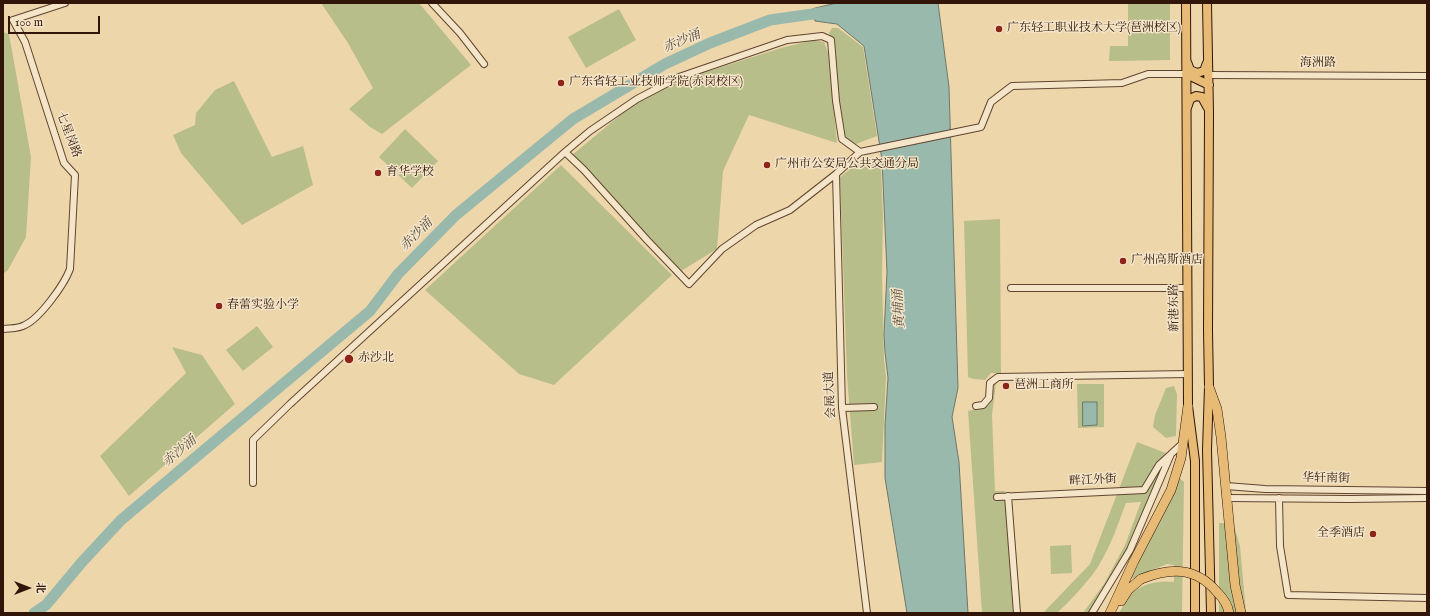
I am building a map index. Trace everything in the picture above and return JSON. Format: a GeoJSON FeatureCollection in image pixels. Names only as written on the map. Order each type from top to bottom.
{"type":"FeatureCollection","features":[{"type":"Feature","properties":{"kind":"highway"},"geometry":{"type":"LineString","coordinates":[[1209,387],[1217,409],[1235,584],[1241,613]]}},
{"type":"Feature","properties":{"kind":"highway"},"geometry":{"type":"LineString","coordinates":[[1110,613],[1134,561],[1171,490],[1181,458],[1188,406]]}},
{"type":"Feature","properties":{"kind":"highway"},"geometry":{"type":"LineString","coordinates":[[1114,613],[1128,590],[1141,578],[1167,571],[1183,571],[1198,576],[1210,584],[1221,596],[1229,609],[1229,613]]}},
{"type":"Feature","properties":{"kind":"main road","name":"新港东路"},"geometry":{"type":"LineString","coordinates":[[1186,3],[1188,406],[1195,461],[1194,613]]}},
{"type":"Feature","properties":{"kind":"main road"},"geometry":{"type":"LineString","coordinates":[[1207,3],[1209,85],[1209,387],[1207,450],[1211,613]]}},
{"type":"Feature","properties":{"kind":"main road"},"geometry":{"type":"LineString","coordinates":[[1186,60],[1190,70],[1197,73],[1204,71],[1208,59]]}},
{"type":"Feature","properties":{"kind":"main road"},"geometry":{"type":"LineString","coordinates":[[1186,74],[1209,85]]}},
{"type":"Feature","properties":{"kind":"main road"},"geometry":{"type":"LineString","coordinates":[[1186,113],[1190,100],[1196,96],[1204,100],[1209,113]]}},
{"type":"Feature","properties":{"kind":"street","name":"七星岗路"},"geometry":{"type":"LineString","coordinates":[[3,329],[16,328],[35,319],[66,280],[70,269],[75,175],[64,162],[25,42],[13,20],[65,3]]}},
{"type":"Feature","properties":{"kind":"street"},"geometry":{"type":"LineString","coordinates":[[432,3],[460,33],[484,64]]}},
{"type":"Feature","properties":{"kind":"street"},"geometry":{"type":"LineString","coordinates":[[253,483],[253,440],[290,404],[564,152],[637,99],[679,77],[787,40],[822,36],[831,40],[836,101],[842,139],[860,152]]}},
{"type":"Feature","properties":{"kind":"street"},"geometry":{"type":"LineString","coordinates":[[564,152],[574,159],[689,284],[722,250],[756,225],[790,210],[836,174],[860,152],[981,127],[991,102],[1012,86],[1122,83],[1148,74],[1186,74]]}},
{"type":"Feature","properties":{"kind":"street","name":"海洲路"},"geometry":{"type":"LineString","coordinates":[[1208,75],[1427,76]]}},
{"type":"Feature","properties":{"kind":"street","name":"会展大道"},"geometry":{"type":"LineString","coordinates":[[836,174],[842,408],[866,613]]}},
{"type":"Feature","properties":{"kind":"street"},"geometry":{"type":"LineString","coordinates":[[1011,288],[1187,288]]}},
{"type":"Feature","properties":{"kind":"street"},"geometry":{"type":"LineString","coordinates":[[976,406],[982,405],[989,398],[990,383],[999,379],[1188,374]]}},
{"type":"Feature","properties":{"kind":"street"},"geometry":{"type":"LineString","coordinates":[[842,408],[874,407]]}},
{"type":"Feature","properties":{"kind":"street"},"geometry":{"type":"LineString","coordinates":[[1092,613],[1130,550],[1171,454],[1184,442]]}},
{"type":"Feature","properties":{"kind":"street","name":"畔江外街"},"geometry":{"type":"LineString","coordinates":[[997,497],[1144,490],[1159,465],[1171,454]]}},
{"type":"Feature","properties":{"kind":"street","name":"华轩南街"},"geometry":{"type":"LineString","coordinates":[[1226,486],[1265,489],[1427,491]]}},
{"type":"Feature","properties":{"kind":"street"},"geometry":{"type":"LineString","coordinates":[[1008,496],[1017,613]]}},
{"type":"Feature","properties":{"kind":"street","name":"华轩南街"},"geometry":{"type":"LineString","coordinates":[[1227,498],[1427,498]]}},
{"type":"Feature","properties":{"kind":"street"},"geometry":{"type":"LineString","coordinates":[[1279,498],[1280,546],[1288,595],[1427,598]]}},
{"type":"Feature","properties":{"kind":"green space"},"geometry":{"type":"Polygon","coordinates":[[[321,3],[419,3],[471,65],[382,134],[370,127],[349,109],[373,88],[348,43],[321,3]]]}},
{"type":"Feature","properties":{"kind":"green space"},"geometry":{"type":"Polygon","coordinates":[[[1128,4],[1170,4],[1170,60],[1109,61],[1110,46],[1128,46],[1128,4]]]}},
{"type":"Feature","properties":{"kind":"green space"},"geometry":{"type":"Polygon","coordinates":[[[619,9],[636,40],[586,68],[568,37],[619,9]]]}},
{"type":"Feature","properties":{"kind":"green space"},"geometry":{"type":"Polygon","coordinates":[[[832,28],[838,28],[863,47],[877,136],[856,144],[843,139],[837,102],[833,43],[829,33],[832,28]]]}},
{"type":"Feature","properties":{"kind":"green space"},"geometry":{"type":"Polygon","coordinates":[[[3,32],[9,34],[31,157],[26,237],[8,270],[3,274],[3,32]]]}},
{"type":"Feature","properties":{"kind":"green space"},"geometry":{"type":"Polygon","coordinates":[[[814,40],[824,42],[828,53],[837,143],[749,115],[723,171],[717,249],[681,271],[572,155],[635,103],[678,81],[781,48],[814,40]]]}},
{"type":"Feature","properties":{"kind":"green space"},"geometry":{"type":"Polygon","coordinates":[[[234,81],[272,157],[303,146],[313,185],[242,225],[181,153],[173,135],[195,125],[196,113],[215,90],[234,81]]]}},
{"type":"Feature","properties":{"kind":"green space"},"geometry":{"type":"Polygon","coordinates":[[[405,129],[438,161],[412,188],[379,157],[405,129]]]}},
{"type":"Feature","properties":{"kind":"green space"},"geometry":{"type":"Polygon","coordinates":[[[877,157],[881,166],[883,217],[882,274],[884,359],[886,377],[882,462],[854,465],[847,376],[840,177],[862,160],[877,157]]]}},
{"type":"Feature","properties":{"kind":"green space"},"geometry":{"type":"Polygon","coordinates":[[[561,165],[672,275],[554,385],[519,374],[425,290],[561,165]]]}},
{"type":"Feature","properties":{"kind":"green space"},"geometry":{"type":"Polygon","coordinates":[[[1000,219],[1001,373],[991,373],[985,380],[973,379],[968,377],[964,221],[1000,219]]]}},
{"type":"Feature","properties":{"kind":"green space"},"geometry":{"type":"Polygon","coordinates":[[[257,326],[273,347],[243,371],[226,350],[257,326]]]}},
{"type":"Feature","properties":{"kind":"green space"},"geometry":{"type":"Polygon","coordinates":[[[172,347],[202,355],[235,404],[129,496],[100,456],[186,373],[172,347]]]}},
{"type":"Feature","properties":{"kind":"green space"},"geometry":{"type":"Polygon","coordinates":[[[996,383],[992,415],[995,491],[1005,491],[1006,500],[1012,500],[1021,613],[982,613],[968,411],[987,406],[992,397],[994,384],[996,383]]]}},
{"type":"Feature","properties":{"kind":"green space"},"geometry":{"type":"Polygon","coordinates":[[[1077,384],[1104,384],[1104,427],[1078,428],[1077,384]]]}},
{"type":"Feature","properties":{"kind":"green space"},"geometry":{"type":"Polygon","coordinates":[[[1174,386],[1177,394],[1176,436],[1166,438],[1153,427],[1155,415],[1166,388],[1174,386]]]}},
{"type":"Feature","properties":{"kind":"green space"},"geometry":{"type":"Polygon","coordinates":[[[1137,442],[1166,453],[1162,472],[1125,554],[1091,613],[1083,613],[1104,584],[1125,545],[1141,502],[1126,503],[1112,540],[1103,558],[1093,574],[1067,604],[1057,613],[1032,613],[1044,612],[1090,564],[1137,442]]]}},
{"type":"Feature","properties":{"kind":"green space"},"geometry":{"type":"Polygon","coordinates":[[[1179,478],[1184,482],[1182,613],[1119,613],[1133,592],[1142,586],[1163,581],[1174,582],[1174,565],[1167,564],[1129,580],[1160,521],[1179,478]]]}},
{"type":"Feature","properties":{"kind":"green space"},"geometry":{"type":"Polygon","coordinates":[[[1219,523],[1226,523],[1235,529],[1240,546],[1246,613],[1219,613],[1219,523]]]}},
{"type":"Feature","properties":{"kind":"green space"},"geometry":{"type":"Polygon","coordinates":[[[1071,545],[1072,573],[1051,574],[1050,546],[1071,545]]]}},
{"type":"Feature","properties":{"kind":"water","name":"黄埔涌"},"geometry":{"type":"Polygon","coordinates":[[[837,3],[938,3],[949,87],[958,388],[952,417],[959,462],[968,613],[907,613],[885,478],[885,425],[888,378],[884,334],[887,272],[882,160],[864,46],[837,24],[815,21],[813,9],[837,3]]]}},
{"type":"Feature","properties":{"kind":"water"},"geometry":{"type":"Polygon","coordinates":[[[1083,402],[1097,402],[1097,425],[1083,426],[1083,402]]]}},
{"type":"Feature","properties":{"kind":"waterway","name":"赤沙涌"},"geometry":{"type":"LineString","coordinates":[[34,613],[46,605],[82,562],[121,520],[370,311],[398,274],[456,215],[573,119],[665,64],[710,43],[770,20],[827,12]]}},
{"type":"Feature","properties":{"kind":"place","name":"广东轻工职业技术大学(琶洲校区)"},"geometry":{"type":"Point","coordinates":[999,29]}},
{"type":"Feature","properties":{"kind":"place","name":"广东省轻工业技师学院(赤岗校区)"},"geometry":{"type":"Point","coordinates":[561,83]}},
{"type":"Feature","properties":{"kind":"place","name":"广州市公安局公共交通分局"},"geometry":{"type":"Point","coordinates":[767,165]}},
{"type":"Feature","properties":{"kind":"place","name":"育华学校"},"geometry":{"type":"Point","coordinates":[378,173]}},
{"type":"Feature","properties":{"kind":"place","name":"广州高斯酒店"},"geometry":{"type":"Point","coordinates":[1123,261]}},
{"type":"Feature","properties":{"kind":"place","name":"春蕾实验小学"},"geometry":{"type":"Point","coordinates":[219,306]}},
{"type":"Feature","properties":{"kind":"place","name":"赤沙北"},"geometry":{"type":"Point","coordinates":[349,359]}},
{"type":"Feature","properties":{"kind":"place","name":"琶洲工商所"},"geometry":{"type":"Point","coordinates":[1006,386]}},
{"type":"Feature","properties":{"kind":"place","name":"全季酒店"},"geometry":{"type":"Point","coordinates":[1373,534]}}]}
